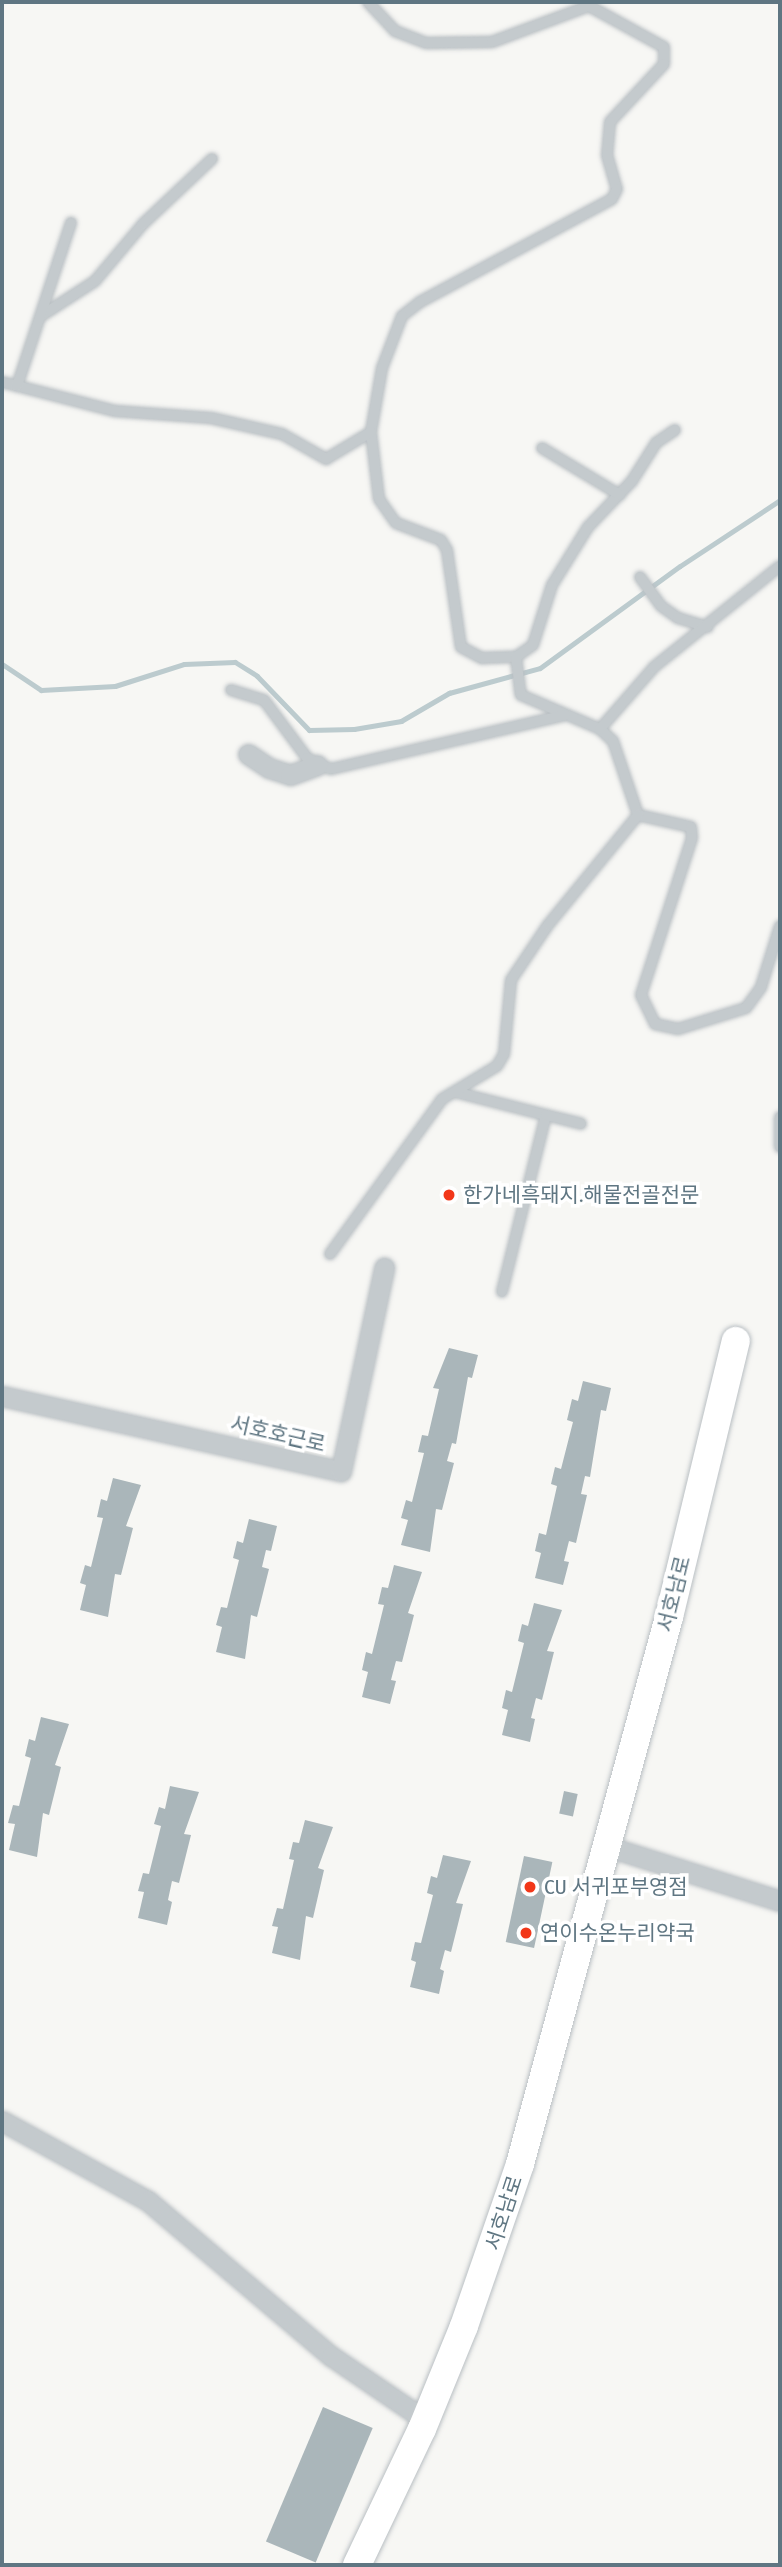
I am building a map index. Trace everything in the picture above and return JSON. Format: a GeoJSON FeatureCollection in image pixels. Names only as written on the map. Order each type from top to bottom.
{"type":"FeatureCollection","features":[{"type":"Feature","properties":{"kind":"main road","name":"서호남로"},"geometry":{"type":"LineString","coordinates":[[357,2565],[425,2420],[464,2326],[520,2164],[669,1617],[736,1341]]}},
{"type":"Feature","properties":{"kind":"street"},"geometry":{"type":"LineString","coordinates":[[248,754],[269,768],[290,775],[317,765]]}},
{"type":"Feature","properties":{"kind":"street","name":"서호호근로"},"geometry":{"type":"LineString","coordinates":[[2,1396],[341,1471],[384,1268]]}},
{"type":"Feature","properties":{"kind":"street"},"geometry":{"type":"LineString","coordinates":[[606,1846],[780,1901]]}},
{"type":"Feature","properties":{"kind":"street"},"geometry":{"type":"LineString","coordinates":[[2,2121],[148,2201],[331,2356],[425,2420]]}},
{"type":"Feature","properties":{"kind":"lane"},"geometry":{"type":"LineString","coordinates":[[368,2],[395,31],[410,39],[459,45],[521,35],[589,6],[652,37],[664,47],[666,58],[610,122],[607,155],[617,189],[612,200],[420,302],[402,316],[382,368],[371,432],[379,499],[387,514],[396,523],[441,540],[447,550],[461,646],[482,658],[517,659],[533,645],[552,585],[587,527],[620,495],[656,443],[675,430]]}},
{"type":"Feature","properties":{"kind":"lane"},"geometry":{"type":"LineString","coordinates":[[41,316],[94,281],[137,231],[212,159]]}},
{"type":"Feature","properties":{"kind":"lane"},"geometry":{"type":"LineString","coordinates":[[17,386],[71,223]]}},
{"type":"Feature","properties":{"kind":"lane"},"geometry":{"type":"LineString","coordinates":[[2,382],[116,411],[211,418],[282,434],[326,459],[371,432]]}},
{"type":"Feature","properties":{"kind":"lane"},"geometry":{"type":"LineString","coordinates":[[542,448],[620,495]]}},
{"type":"Feature","properties":{"kind":"lane"},"geometry":{"type":"LineString","coordinates":[[600,729],[633,686],[780,566]]}},
{"type":"Feature","properties":{"kind":"lane"},"geometry":{"type":"LineString","coordinates":[[640,577],[657,600],[678,618],[708,627]]}},
{"type":"Feature","properties":{"kind":"lane"},"geometry":{"type":"LineString","coordinates":[[517,659],[521,695],[600,729],[622,758],[638,815]]}},
{"type":"Feature","properties":{"kind":"lane"},"geometry":{"type":"LineString","coordinates":[[231,690],[264,700],[317,765],[331,769],[569,715]]}},
{"type":"Feature","properties":{"kind":"lane"},"geometry":{"type":"LineString","coordinates":[[638,815],[685,824],[691,827],[692,838],[641,995],[655,1024],[678,1030],[746,1008],[761,987],[780,926]]}},
{"type":"Feature","properties":{"kind":"lane"},"geometry":{"type":"LineString","coordinates":[[330,1254],[431,1112],[455,1092],[497,1066],[504,1054],[510,980],[548,925],[638,815]]}},
{"type":"Feature","properties":{"kind":"lane"},"geometry":{"type":"LineString","coordinates":[[455,1092],[581,1124]]}},
{"type":"Feature","properties":{"kind":"lane"},"geometry":{"type":"LineString","coordinates":[[502,1293],[546,1115]]}},
{"type":"Feature","properties":{"kind":"lane"},"geometry":{"type":"LineString","coordinates":[[780,1117],[780,1147]]}},
{"type":"Feature","properties":{"kind":"building"},"geometry":{"type":"Polygon","coordinates":[[[449,1348],[478,1355],[472,1378],[468,1377],[456,1444],[452,1443],[447,1461],[454,1463],[442,1510],[436,1509],[430,1552],[401,1545],[408,1520],[401,1518],[406,1500],[412,1502],[424,1453],[418,1452],[422,1435],[428,1436],[439,1389],[433,1388],[449,1348]]]}},
{"type":"Feature","properties":{"kind":"building"},"geometry":{"type":"Polygon","coordinates":[[[583,1381],[611,1388],[606,1411],[601,1410],[590,1477],[585,1476],[581,1494],[587,1495],[576,1543],[569,1541],[564,1561],[569,1562],[563,1585],[535,1578],[541,1553],[535,1551],[539,1533],[546,1535],[557,1486],[551,1484],[555,1467],[561,1469],[573,1422],[567,1420],[572,1399],[578,1401],[583,1381]]]}},
{"type":"Feature","properties":{"kind":"building"},"geometry":{"type":"Polygon","coordinates":[[[113,1478],[141,1485],[126,1526],[133,1528],[121,1575],[115,1574],[108,1617],[80,1610],[86,1585],[80,1583],[85,1565],[91,1567],[103,1518],[97,1517],[101,1499],[107,1501],[113,1478]]]}},
{"type":"Feature","properties":{"kind":"building"},"geometry":{"type":"Polygon","coordinates":[[[249,1519],[277,1526],[271,1551],[266,1550],[262,1567],[269,1569],[257,1617],[251,1615],[245,1659],[216,1652],[222,1627],[216,1625],[221,1607],[227,1608],[239,1560],[233,1558],[237,1541],[243,1543],[249,1519]]]}},
{"type":"Feature","properties":{"kind":"building"},"geometry":{"type":"Polygon","coordinates":[[[394,1565],[422,1572],[408,1613],[414,1615],[402,1662],[396,1661],[391,1680],[396,1681],[390,1704],[362,1697],[368,1672],[362,1670],[366,1652],[372,1654],[384,1605],[378,1604],[382,1587],[388,1588],[394,1565]]]}},
{"type":"Feature","properties":{"kind":"building"},"geometry":{"type":"Polygon","coordinates":[[[534,1603],[562,1610],[547,1651],[554,1652],[542,1700],[536,1698],[531,1718],[535,1719],[530,1742],[502,1735],[508,1710],[502,1708],[506,1690],[512,1692],[524,1643],[518,1641],[522,1624],[528,1626],[534,1603]]]}},
{"type":"Feature","properties":{"kind":"building"},"geometry":{"type":"Polygon","coordinates":[[[41,1717],[69,1724],[55,1765],[61,1767],[49,1815],[43,1813],[37,1857],[9,1850],[15,1824],[8,1823],[13,1805],[19,1806],[31,1758],[25,1756],[29,1739],[35,1741],[41,1717]]]}},
{"type":"Feature","properties":{"kind":"building"},"geometry":{"type":"Polygon","coordinates":[[[170,1786],[199,1792],[184,1834],[191,1835],[179,1883],[172,1881],[168,1900],[172,1902],[167,1925],[138,1918],[144,1892],[138,1891],[143,1873],[149,1874],[161,1826],[154,1824],[159,1807],[165,1809],[170,1786]]]}},
{"type":"Feature","properties":{"kind":"building"},"geometry":{"type":"Polygon","coordinates":[[[564,1791],[578,1794],[573,1816],[559,1813],[564,1791]]]}},
{"type":"Feature","properties":{"kind":"building"},"geometry":{"type":"Polygon","coordinates":[[[305,1820],[333,1827],[318,1868],[324,1870],[313,1918],[306,1916],[300,1960],[272,1953],[278,1927],[272,1926],[277,1908],[283,1909],[294,1860],[289,1859],[293,1842],[299,1843],[305,1820]]]}},
{"type":"Feature","properties":{"kind":"building"},"geometry":{"type":"Polygon","coordinates":[[[443,1855],[471,1861],[456,1903],[463,1904],[451,1952],[445,1950],[440,1969],[444,1971],[439,1994],[410,1987],[416,1962],[411,1960],[415,1942],[421,1943],[433,1895],[427,1893],[431,1876],[437,1878],[443,1855]]]}},
{"type":"Feature","properties":{"kind":"building"},"geometry":{"type":"Polygon","coordinates":[[[524,1856],[552,1862],[534,1948],[506,1942],[524,1856]]]}},
{"type":"Feature","properties":{"kind":"building"},"geometry":{"type":"Polygon","coordinates":[[[323,2407],[373,2428],[316,2562],[266,2541],[323,2407]]]}},
{"type":"Feature","properties":{"kind":"waterway"},"geometry":{"type":"LineString","coordinates":[[2,664],[41,690],[115,686],[184,664],[235,662],[257,676],[309,730],[354,729],[401,721],[449,693],[540,668],[680,566],[780,500]]}},
{"type":"Feature","properties":{"kind":"place","name":"한가네흑돼지.해물전골전문"},"geometry":{"type":"Point","coordinates":[449,1195]}},
{"type":"Feature","properties":{"kind":"place","name":"CU 서귀포부영점"},"geometry":{"type":"Point","coordinates":[530,1887]}},
{"type":"Feature","properties":{"kind":"place","name":"연이수온누리약국"},"geometry":{"type":"Point","coordinates":[526,1933]}}]}
